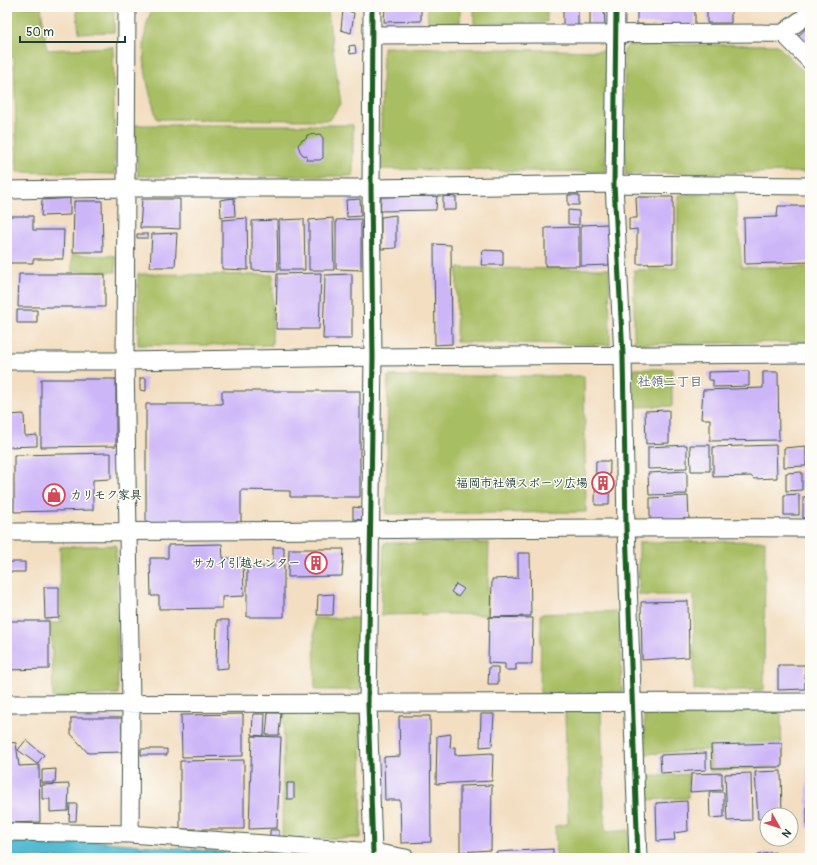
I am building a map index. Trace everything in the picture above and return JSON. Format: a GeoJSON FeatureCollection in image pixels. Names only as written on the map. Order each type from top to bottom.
{"type":"FeatureCollection","features":[{"type":"Feature","properties":{"kind":"street"},"geometry":{"type":"LineString","coordinates":[[127,7],[125,361],[131,704],[130,834]]}},
{"type":"Feature","properties":{"kind":"street"},"geometry":{"type":"LineString","coordinates":[[372,7],[371,188],[373,357],[368,704],[373,852]]}},
{"type":"Feature","properties":{"kind":"street"},"geometry":{"type":"LineString","coordinates":[[616,7],[614,184],[623,356],[626,527],[638,858]]}},
{"type":"Feature","properties":{"kind":"street"},"geometry":{"type":"LineString","coordinates":[[372,36],[783,33],[810,13]]}},
{"type":"Feature","properties":{"kind":"street"},"geometry":{"type":"LineString","coordinates":[[783,33],[810,61]]}},
{"type":"Feature","properties":{"kind":"street"},"geometry":{"type":"LineString","coordinates":[[7,190],[126,188],[371,188],[614,184],[810,186]]}},
{"type":"Feature","properties":{"kind":"street"},"geometry":{"type":"LineString","coordinates":[[7,361],[810,354]]}},
{"type":"Feature","properties":{"kind":"street"},"geometry":{"type":"LineString","coordinates":[[7,532],[626,527],[810,528]]}},
{"type":"Feature","properties":{"kind":"street"},"geometry":{"type":"LineString","coordinates":[[7,704],[810,702]]}},
{"type":"Feature","properties":{"kind":"street"},"geometry":{"type":"LineString","coordinates":[[7,832],[130,834],[373,852],[406,858]]}},
{"type":"Feature","properties":{"kind":"green space"},"geometry":{"type":"Polygon","coordinates":[[[7,7],[41,7],[47,50],[113,47],[115,174],[17,172],[14,57],[7,57],[7,7]]]}},
{"type":"Feature","properties":{"kind":"green space"},"geometry":{"type":"Polygon","coordinates":[[[76,7],[114,7],[114,32],[79,33],[76,7]]]}},
{"type":"Feature","properties":{"kind":"green space"},"geometry":{"type":"Polygon","coordinates":[[[153,7],[327,7],[341,104],[329,120],[157,119],[149,92],[144,63],[145,35],[153,7]]]}},
{"type":"Feature","properties":{"kind":"green space"},"geometry":{"type":"Polygon","coordinates":[[[427,7],[460,7],[460,23],[428,23],[427,7]]]}},
{"type":"Feature","properties":{"kind":"green space"},"geometry":{"type":"Polygon","coordinates":[[[474,7],[534,9],[534,7],[547,7],[547,22],[474,24],[474,7]]]}},
{"type":"Feature","properties":{"kind":"green space"},"geometry":{"type":"Polygon","coordinates":[[[630,44],[777,45],[810,78],[810,172],[625,174],[624,50],[630,44]]]}},
{"type":"Feature","properties":{"kind":"green space"},"geometry":{"type":"Polygon","coordinates":[[[383,47],[607,51],[605,172],[380,169],[383,47]]]}},
{"type":"Feature","properties":{"kind":"green space"},"geometry":{"type":"Polygon","coordinates":[[[135,125],[353,125],[353,176],[138,176],[135,125]]]}},
{"type":"Feature","properties":{"kind":"green space"},"geometry":{"type":"Polygon","coordinates":[[[735,194],[742,267],[810,267],[810,342],[634,344],[634,270],[677,268],[678,195],[735,194]]]}},
{"type":"Feature","properties":{"kind":"green space"},"geometry":{"type":"Polygon","coordinates":[[[72,255],[116,256],[116,272],[72,271],[72,255]]]}},
{"type":"Feature","properties":{"kind":"green space"},"geometry":{"type":"Polygon","coordinates":[[[457,268],[609,269],[610,345],[456,342],[457,268]]]}},
{"type":"Feature","properties":{"kind":"green space"},"geometry":{"type":"Polygon","coordinates":[[[7,271],[10,271],[10,344],[7,344],[7,271]]]}},
{"type":"Feature","properties":{"kind":"green space"},"geometry":{"type":"Polygon","coordinates":[[[138,274],[273,275],[272,345],[138,345],[138,274]]]}},
{"type":"Feature","properties":{"kind":"green space"},"geometry":{"type":"Polygon","coordinates":[[[634,369],[672,369],[672,406],[633,407],[634,369]]]}},
{"type":"Feature","properties":{"kind":"green space"},"geometry":{"type":"Polygon","coordinates":[[[388,376],[584,376],[586,512],[386,514],[388,376]]]}},
{"type":"Feature","properties":{"kind":"green space"},"geometry":{"type":"Polygon","coordinates":[[[765,541],[764,690],[694,690],[694,595],[639,595],[639,542],[765,541]]]}},
{"type":"Feature","properties":{"kind":"green space"},"geometry":{"type":"Polygon","coordinates":[[[384,543],[489,543],[487,615],[381,615],[384,543]]]}},
{"type":"Feature","properties":{"kind":"green space"},"geometry":{"type":"Polygon","coordinates":[[[116,545],[118,694],[53,698],[51,623],[61,623],[60,547],[116,545]]]}},
{"type":"Feature","properties":{"kind":"green space"},"geometry":{"type":"Polygon","coordinates":[[[619,611],[622,692],[540,693],[541,614],[619,611]]]}},
{"type":"Feature","properties":{"kind":"green space"},"geometry":{"type":"Polygon","coordinates":[[[314,618],[361,618],[360,690],[315,690],[314,618]]]}},
{"type":"Feature","properties":{"kind":"green space"},"geometry":{"type":"Polygon","coordinates":[[[781,709],[782,767],[709,771],[709,750],[645,754],[644,712],[781,709]]]}},
{"type":"Feature","properties":{"kind":"green space"},"geometry":{"type":"Polygon","coordinates":[[[362,710],[361,838],[282,839],[284,712],[362,710]]]}},
{"type":"Feature","properties":{"kind":"green space"},"geometry":{"type":"Polygon","coordinates":[[[601,710],[605,832],[629,830],[630,858],[556,858],[555,826],[568,824],[565,711],[601,710]]]}},
{"type":"Feature","properties":{"kind":"green space"},"geometry":{"type":"Polygon","coordinates":[[[688,774],[688,798],[646,800],[645,777],[688,774]]]}},
{"type":"Feature","properties":{"kind":"water"},"geometry":{"type":"Polygon","coordinates":[[[84,840],[286,858],[7,858],[7,842],[84,840]]]}},
{"type":"Feature","properties":{"kind":"building"},"geometry":{"type":"Polygon","coordinates":[[[385,7],[421,7],[421,21],[384,22],[385,7]]]}},
{"type":"Feature","properties":{"kind":"building"},"geometry":{"type":"Polygon","coordinates":[[[563,7],[578,7],[578,27],[563,26],[563,7]]]}},
{"type":"Feature","properties":{"kind":"building"},"geometry":{"type":"Polygon","coordinates":[[[590,7],[604,7],[605,27],[590,26],[590,7]]]}},
{"type":"Feature","properties":{"kind":"building"},"geometry":{"type":"Polygon","coordinates":[[[637,7],[695,7],[695,25],[637,24],[637,7]]]}},
{"type":"Feature","properties":{"kind":"building"},"geometry":{"type":"Polygon","coordinates":[[[707,7],[731,7],[731,23],[707,23],[707,7]]]}},
{"type":"Feature","properties":{"kind":"building"},"geometry":{"type":"Polygon","coordinates":[[[343,9],[354,13],[351,33],[341,30],[343,9]]]}},
{"type":"Feature","properties":{"kind":"building"},"geometry":{"type":"Polygon","coordinates":[[[810,25],[810,48],[798,36],[810,25]]]}},
{"type":"Feature","properties":{"kind":"building"},"geometry":{"type":"Polygon","coordinates":[[[355,45],[356,53],[350,54],[349,46],[355,45]]]}},
{"type":"Feature","properties":{"kind":"building"},"geometry":{"type":"Polygon","coordinates":[[[320,134],[323,138],[323,158],[320,160],[306,160],[307,156],[303,155],[298,145],[302,140],[306,139],[307,135],[320,134]]]}},
{"type":"Feature","properties":{"kind":"building"},"geometry":{"type":"Polygon","coordinates":[[[568,195],[579,195],[579,205],[568,205],[568,195]]]}},
{"type":"Feature","properties":{"kind":"building"},"geometry":{"type":"Polygon","coordinates":[[[437,196],[436,210],[380,211],[381,197],[437,196]]]}},
{"type":"Feature","properties":{"kind":"building"},"geometry":{"type":"Polygon","coordinates":[[[443,196],[456,197],[456,210],[443,210],[443,196]]]}},
{"type":"Feature","properties":{"kind":"building"},"geometry":{"type":"Polygon","coordinates":[[[636,197],[673,197],[673,263],[637,264],[637,229],[629,230],[629,218],[637,218],[636,197]]]}},
{"type":"Feature","properties":{"kind":"building"},"geometry":{"type":"Polygon","coordinates":[[[70,198],[70,215],[41,216],[42,200],[70,198]]]}},
{"type":"Feature","properties":{"kind":"building"},"geometry":{"type":"Polygon","coordinates":[[[234,198],[235,216],[221,217],[220,200],[234,198]]]}},
{"type":"Feature","properties":{"kind":"building"},"geometry":{"type":"Polygon","coordinates":[[[142,199],[180,199],[180,229],[140,228],[142,199]]]}},
{"type":"Feature","properties":{"kind":"building"},"geometry":{"type":"Polygon","coordinates":[[[360,199],[361,216],[347,217],[346,200],[360,199]]]}},
{"type":"Feature","properties":{"kind":"building"},"geometry":{"type":"Polygon","coordinates":[[[74,201],[102,201],[103,252],[73,252],[74,201]]]}},
{"type":"Feature","properties":{"kind":"building"},"geometry":{"type":"Polygon","coordinates":[[[778,206],[810,206],[810,262],[745,264],[744,218],[777,217],[778,206]]]}},
{"type":"Feature","properties":{"kind":"building"},"geometry":{"type":"Polygon","coordinates":[[[568,210],[579,211],[579,225],[568,224],[568,210]]]}},
{"type":"Feature","properties":{"kind":"building"},"geometry":{"type":"Polygon","coordinates":[[[396,215],[396,248],[381,249],[381,217],[396,215]]]}},
{"type":"Feature","properties":{"kind":"building"},"geometry":{"type":"Polygon","coordinates":[[[7,216],[33,216],[33,230],[64,230],[63,259],[33,259],[33,263],[7,263],[7,216]]]}},
{"type":"Feature","properties":{"kind":"building"},"geometry":{"type":"Polygon","coordinates":[[[247,218],[248,270],[222,269],[222,220],[247,218]]]}},
{"type":"Feature","properties":{"kind":"building"},"geometry":{"type":"Polygon","coordinates":[[[333,218],[334,270],[309,270],[309,220],[333,218]]]}},
{"type":"Feature","properties":{"kind":"building"},"geometry":{"type":"Polygon","coordinates":[[[304,219],[305,270],[280,270],[279,220],[304,219]]]}},
{"type":"Feature","properties":{"kind":"building"},"geometry":{"type":"Polygon","coordinates":[[[361,219],[361,270],[336,269],[336,220],[361,219]]]}},
{"type":"Feature","properties":{"kind":"building"},"geometry":{"type":"Polygon","coordinates":[[[277,220],[278,271],[252,270],[252,221],[277,220]]]}},
{"type":"Feature","properties":{"kind":"building"},"geometry":{"type":"Polygon","coordinates":[[[608,224],[609,265],[581,266],[581,225],[608,224]]]}},
{"type":"Feature","properties":{"kind":"building"},"geometry":{"type":"Polygon","coordinates":[[[579,227],[579,266],[545,266],[545,228],[579,227]]]}},
{"type":"Feature","properties":{"kind":"building"},"geometry":{"type":"Polygon","coordinates":[[[177,233],[175,267],[150,267],[152,234],[177,233]]]}},
{"type":"Feature","properties":{"kind":"building"},"geometry":{"type":"Polygon","coordinates":[[[137,234],[148,234],[148,238],[137,238],[137,234]]]}},
{"type":"Feature","properties":{"kind":"building"},"geometry":{"type":"Polygon","coordinates":[[[434,244],[451,245],[452,344],[435,345],[434,244]]]}},
{"type":"Feature","properties":{"kind":"building"},"geometry":{"type":"Polygon","coordinates":[[[483,250],[503,251],[503,265],[481,265],[483,250]]]}},
{"type":"Feature","properties":{"kind":"building"},"geometry":{"type":"Polygon","coordinates":[[[321,273],[319,329],[276,329],[277,274],[321,273]]]}},
{"type":"Feature","properties":{"kind":"building"},"geometry":{"type":"Polygon","coordinates":[[[19,274],[105,274],[105,307],[18,307],[19,274]]]}},
{"type":"Feature","properties":{"kind":"building"},"geometry":{"type":"Polygon","coordinates":[[[352,274],[352,339],[323,339],[325,275],[352,274]]]}},
{"type":"Feature","properties":{"kind":"building"},"geometry":{"type":"Polygon","coordinates":[[[17,310],[37,310],[37,323],[17,323],[17,310]]]}},
{"type":"Feature","properties":{"kind":"building"},"geometry":{"type":"Polygon","coordinates":[[[749,371],[749,386],[713,387],[713,380],[708,380],[708,372],[749,371]]]}},
{"type":"Feature","properties":{"kind":"building"},"geometry":{"type":"Polygon","coordinates":[[[763,372],[778,372],[779,440],[710,441],[710,419],[701,419],[703,390],[763,388],[763,372]]]}},
{"type":"Feature","properties":{"kind":"building"},"geometry":{"type":"Polygon","coordinates":[[[140,378],[146,378],[146,391],[140,390],[140,378]]]}},
{"type":"Feature","properties":{"kind":"building"},"geometry":{"type":"Polygon","coordinates":[[[41,379],[116,379],[116,446],[41,447],[41,379]]]}},
{"type":"Feature","properties":{"kind":"building"},"geometry":{"type":"Polygon","coordinates":[[[222,391],[360,391],[360,497],[290,497],[290,491],[241,490],[241,523],[146,523],[146,404],[222,404],[222,391]]]}},
{"type":"Feature","properties":{"kind":"building"},"geometry":{"type":"Polygon","coordinates":[[[669,410],[669,443],[646,444],[645,411],[669,410]]]}},
{"type":"Feature","properties":{"kind":"building"},"geometry":{"type":"Polygon","coordinates":[[[24,414],[25,436],[37,435],[37,446],[7,447],[7,415],[24,414]]]}},
{"type":"Feature","properties":{"kind":"building"},"geometry":{"type":"Polygon","coordinates":[[[687,445],[687,468],[648,469],[648,447],[687,445]]]}},
{"type":"Feature","properties":{"kind":"building"},"geometry":{"type":"Polygon","coordinates":[[[690,445],[710,445],[710,471],[691,471],[690,445]]]}},
{"type":"Feature","properties":{"kind":"building"},"geometry":{"type":"Polygon","coordinates":[[[776,445],[777,478],[754,479],[751,476],[713,477],[713,447],[776,445]]]}},
{"type":"Feature","properties":{"kind":"building"},"geometry":{"type":"Polygon","coordinates":[[[806,446],[806,466],[784,467],[784,448],[806,446]]]}},
{"type":"Feature","properties":{"kind":"building","name":"カリモク家具"},"geometry":{"type":"Polygon","coordinates":[[[111,453],[111,479],[93,480],[93,510],[14,512],[14,455],[111,453]]]}},
{"type":"Feature","properties":{"kind":"building","name":"福岡市社領スポーツ広場"},"geometry":{"type":"Polygon","coordinates":[[[596,461],[610,461],[609,505],[595,505],[596,461]]]}},
{"type":"Feature","properties":{"kind":"building"},"geometry":{"type":"Polygon","coordinates":[[[687,471],[687,494],[649,495],[648,473],[687,471]]]}},
{"type":"Feature","properties":{"kind":"building"},"geometry":{"type":"Polygon","coordinates":[[[802,472],[802,490],[786,491],[786,473],[802,472]]]}},
{"type":"Feature","properties":{"kind":"building"},"geometry":{"type":"Polygon","coordinates":[[[799,494],[799,515],[784,515],[784,495],[799,494]]]}},
{"type":"Feature","properties":{"kind":"building"},"geometry":{"type":"Polygon","coordinates":[[[688,496],[689,519],[650,520],[650,498],[688,496]]]}},
{"type":"Feature","properties":{"kind":"building"},"geometry":{"type":"Polygon","coordinates":[[[803,497],[810,497],[810,517],[803,518],[803,497]]]}},
{"type":"Feature","properties":{"kind":"building"},"geometry":{"type":"Polygon","coordinates":[[[353,507],[362,508],[362,520],[353,519],[353,507]]]}},
{"type":"Feature","properties":{"kind":"building","name":"サカイ引越センター"},"geometry":{"type":"Polygon","coordinates":[[[222,544],[223,558],[243,558],[244,596],[222,597],[222,608],[159,609],[159,596],[151,596],[150,558],[168,558],[168,545],[222,544]]]}},
{"type":"Feature","properties":{"kind":"building"},"geometry":{"type":"Polygon","coordinates":[[[273,547],[284,547],[284,617],[247,617],[247,567],[273,567],[273,547]]]}},
{"type":"Feature","properties":{"kind":"building","name":"サカイ引越センター"},"geometry":{"type":"Polygon","coordinates":[[[289,549],[344,549],[342,576],[288,577],[289,549]]]}},
{"type":"Feature","properties":{"kind":"building"},"geometry":{"type":"Polygon","coordinates":[[[518,553],[530,553],[531,616],[491,617],[492,579],[518,578],[518,553]]]}},
{"type":"Feature","properties":{"kind":"building"},"geometry":{"type":"Polygon","coordinates":[[[7,562],[25,562],[25,572],[7,572],[7,562]]]}},
{"type":"Feature","properties":{"kind":"building"},"geometry":{"type":"Polygon","coordinates":[[[456,584],[464,589],[458,597],[451,592],[456,584]]]}},
{"type":"Feature","properties":{"kind":"building"},"geometry":{"type":"Polygon","coordinates":[[[44,587],[59,587],[59,618],[45,619],[44,587]]]}},
{"type":"Feature","properties":{"kind":"building"},"geometry":{"type":"Polygon","coordinates":[[[334,594],[333,615],[317,615],[318,595],[334,594]]]}},
{"type":"Feature","properties":{"kind":"building"},"geometry":{"type":"Polygon","coordinates":[[[688,601],[689,657],[642,660],[641,602],[688,601]]]}},
{"type":"Feature","properties":{"kind":"building"},"geometry":{"type":"Polygon","coordinates":[[[489,617],[533,618],[532,664],[516,664],[516,670],[505,670],[505,664],[488,663],[489,617]]]}},
{"type":"Feature","properties":{"kind":"building"},"geometry":{"type":"Polygon","coordinates":[[[217,620],[229,620],[228,668],[216,669],[217,620]]]}},
{"type":"Feature","properties":{"kind":"building"},"geometry":{"type":"Polygon","coordinates":[[[7,621],[49,621],[49,669],[7,670],[7,621]]]}},
{"type":"Feature","properties":{"kind":"building"},"geometry":{"type":"Polygon","coordinates":[[[778,665],[805,665],[805,689],[778,690],[778,665]]]}},
{"type":"Feature","properties":{"kind":"building"},"geometry":{"type":"Polygon","coordinates":[[[489,667],[498,667],[498,684],[488,684],[489,667]]]}},
{"type":"Feature","properties":{"kind":"building"},"geometry":{"type":"Polygon","coordinates":[[[268,713],[281,713],[279,735],[266,735],[268,713]]]}},
{"type":"Feature","properties":{"kind":"building"},"geometry":{"type":"Polygon","coordinates":[[[243,714],[243,756],[182,757],[181,715],[243,714]]]}},
{"type":"Feature","properties":{"kind":"building"},"geometry":{"type":"Polygon","coordinates":[[[253,714],[265,714],[264,736],[252,735],[253,714]]]}},
{"type":"Feature","properties":{"kind":"building"},"geometry":{"type":"Polygon","coordinates":[[[481,714],[494,714],[492,746],[480,747],[481,714]]]}},
{"type":"Feature","properties":{"kind":"building"},"geometry":{"type":"Polygon","coordinates":[[[399,716],[430,716],[431,842],[401,843],[400,800],[385,800],[384,757],[400,756],[399,716]]]}},
{"type":"Feature","properties":{"kind":"building"},"geometry":{"type":"Polygon","coordinates":[[[71,718],[122,718],[122,752],[88,753],[71,734],[71,718]]]}},
{"type":"Feature","properties":{"kind":"building"},"geometry":{"type":"Polygon","coordinates":[[[807,721],[810,721],[810,828],[807,828],[807,721]]]}},
{"type":"Feature","properties":{"kind":"building"},"geometry":{"type":"Polygon","coordinates":[[[451,734],[450,748],[455,747],[455,755],[493,753],[492,781],[436,784],[437,736],[451,734]]]}},
{"type":"Feature","properties":{"kind":"building"},"geometry":{"type":"Polygon","coordinates":[[[252,736],[281,737],[277,828],[249,829],[252,736]]]}},
{"type":"Feature","properties":{"kind":"building"},"geometry":{"type":"Polygon","coordinates":[[[26,740],[44,755],[37,764],[18,750],[26,740]]]}},
{"type":"Feature","properties":{"kind":"building"},"geometry":{"type":"Polygon","coordinates":[[[7,742],[16,743],[19,766],[39,765],[40,822],[7,823],[7,742]]]}},
{"type":"Feature","properties":{"kind":"building"},"geometry":{"type":"Polygon","coordinates":[[[782,743],[782,767],[712,768],[711,745],[782,743]]]}},
{"type":"Feature","properties":{"kind":"building"},"geometry":{"type":"Polygon","coordinates":[[[141,749],[167,749],[167,755],[141,755],[141,749]]]}},
{"type":"Feature","properties":{"kind":"building"},"geometry":{"type":"Polygon","coordinates":[[[706,753],[706,770],[661,773],[660,755],[706,753]]]}},
{"type":"Feature","properties":{"kind":"building"},"geometry":{"type":"Polygon","coordinates":[[[244,760],[244,829],[180,829],[180,761],[244,760]]]}},
{"type":"Feature","properties":{"kind":"building"},"geometry":{"type":"Polygon","coordinates":[[[56,769],[55,783],[42,783],[42,770],[56,769]]]}},
{"type":"Feature","properties":{"kind":"building"},"geometry":{"type":"Polygon","coordinates":[[[781,771],[782,807],[759,807],[759,819],[758,819],[755,772],[781,771]]]}},
{"type":"Feature","properties":{"kind":"building"},"geometry":{"type":"Polygon","coordinates":[[[722,773],[722,790],[690,792],[691,774],[722,773]]]}},
{"type":"Feature","properties":{"kind":"building"},"geometry":{"type":"Polygon","coordinates":[[[751,773],[752,820],[727,821],[725,774],[751,773]]]}},
{"type":"Feature","properties":{"kind":"building"},"geometry":{"type":"Polygon","coordinates":[[[287,783],[294,783],[294,799],[287,799],[287,783]]]}},
{"type":"Feature","properties":{"kind":"building"},"geometry":{"type":"Polygon","coordinates":[[[69,784],[68,811],[50,812],[50,799],[42,799],[42,785],[69,784]]]}},
{"type":"Feature","properties":{"kind":"building"},"geometry":{"type":"Polygon","coordinates":[[[492,785],[491,850],[460,852],[460,786],[492,785]]]}},
{"type":"Feature","properties":{"kind":"building"},"geometry":{"type":"Polygon","coordinates":[[[709,792],[724,792],[724,817],[710,818],[709,792]]]}},
{"type":"Feature","properties":{"kind":"building"},"geometry":{"type":"Polygon","coordinates":[[[687,801],[688,831],[674,833],[675,840],[657,841],[656,803],[687,801]]]}},
{"type":"Feature","properties":{"kind":"building"},"geometry":{"type":"Polygon","coordinates":[[[70,804],[77,804],[76,821],[69,821],[70,804]]]}},
{"type":"Feature","properties":{"kind":"building"},"geometry":{"type":"Polygon","coordinates":[[[270,830],[279,830],[279,837],[270,837],[270,830]]]}},
{"type":"Feature","properties":{"kind":"building"},"geometry":{"type":"Polygon","coordinates":[[[553,849],[553,858],[496,858],[496,852],[553,849]]]}},
{"type":"Feature","properties":{"kind":"building"},"geometry":{"type":"Polygon","coordinates":[[[775,852],[776,858],[759,858],[758,855],[775,852]]]}},
{"type":"Feature","properties":{"kind":"cycle path"},"geometry":{"type":"LineString","coordinates":[[372,7],[371,188],[373,357],[368,704],[373,852]]}},
{"type":"Feature","properties":{"kind":"cycle path"},"geometry":{"type":"LineString","coordinates":[[616,7],[614,184],[623,356],[626,527],[638,858]]}},
{"type":"Feature","properties":{"kind":"place","name":"福岡市社領スポーツ広場"},"geometry":{"type":"Point","coordinates":[603,483]}},
{"type":"Feature","properties":{"kind":"place","name":"カリモク家具"},"geometry":{"type":"Point","coordinates":[54,495]}},
{"type":"Feature","properties":{"kind":"place","name":"サカイ引越センター"},"geometry":{"type":"Point","coordinates":[316,563]}},
{"type":"Feature","properties":{"kind":"district","name":"社領二丁目"},"geometry":{"type":"Point","coordinates":[670,381]}}]}
